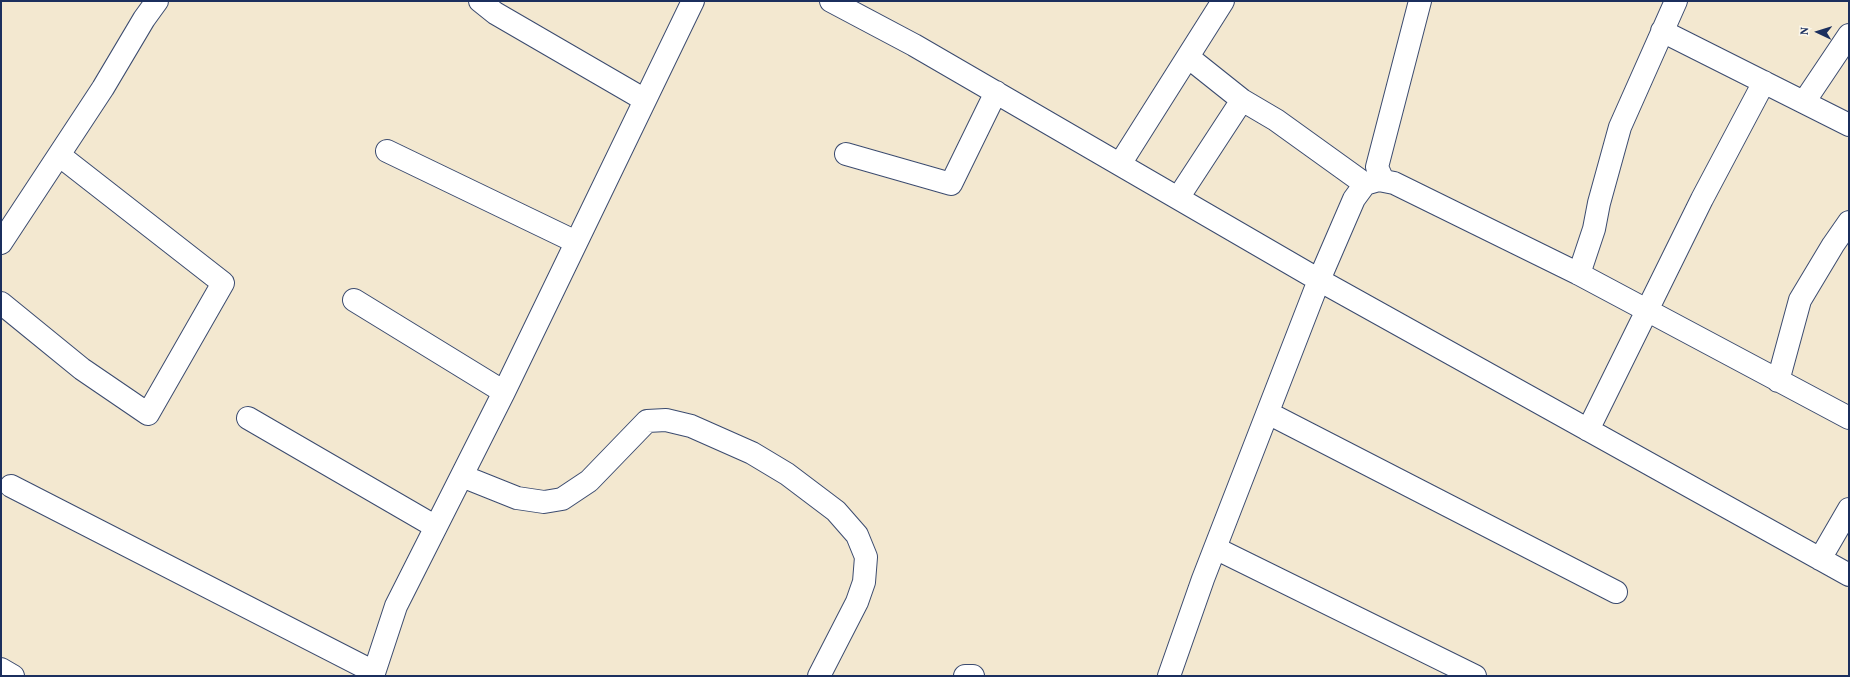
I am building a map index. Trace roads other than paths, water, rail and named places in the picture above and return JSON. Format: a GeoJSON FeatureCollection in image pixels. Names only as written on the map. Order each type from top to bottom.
{"type":"FeatureCollection","features":[{"type":"Feature","properties":{"kind":"street"},"geometry":{"type":"LineString","coordinates":[[1,243],[103,88],[144,19],[157,1]]}},
{"type":"Feature","properties":{"kind":"street"},"geometry":{"type":"LineString","coordinates":[[480,1],[495,13],[645,100]]}},
{"type":"Feature","properties":{"kind":"street"},"geometry":{"type":"LineString","coordinates":[[11,486],[374,674],[396,606],[504,392],[693,1]]}},
{"type":"Feature","properties":{"kind":"street"},"geometry":{"type":"LineString","coordinates":[[831,1],[914,45],[1319,280],[1849,575]]}},
{"type":"Feature","properties":{"kind":"street"},"geometry":{"type":"LineString","coordinates":[[1120,164],[1223,1]]}},
{"type":"Feature","properties":{"kind":"street"},"geometry":{"type":"LineString","coordinates":[[1169,676],[1192,607],[1319,280],[1354,199],[1372,182],[1381,176],[1377,167],[1420,1]]}},
{"type":"Feature","properties":{"kind":"street"},"geometry":{"type":"LineString","coordinates":[[1579,274],[1594,229],[1599,203],[1620,127],[1676,1]]}},
{"type":"Feature","properties":{"kind":"street"},"geometry":{"type":"LineString","coordinates":[[1662,31],[1849,125]]}},
{"type":"Feature","properties":{"kind":"street"},"geometry":{"type":"LineString","coordinates":[[1804,102],[1849,35]]}},
{"type":"Feature","properties":{"kind":"street"},"geometry":{"type":"LineString","coordinates":[[1188,56],[1242,100],[1276,120],[1372,182],[1394,183],[1579,274],[1849,418]]}},
{"type":"Feature","properties":{"kind":"street"},"geometry":{"type":"LineString","coordinates":[[1588,430],[1702,199],[1764,82]]}},
{"type":"Feature","properties":{"kind":"street"},"geometry":{"type":"LineString","coordinates":[[846,154],[951,184],[996,92]]}},
{"type":"Feature","properties":{"kind":"street"},"geometry":{"type":"LineString","coordinates":[[1178,198],[1242,100]]}},
{"type":"Feature","properties":{"kind":"street"},"geometry":{"type":"LineString","coordinates":[[387,151],[576,242]]}},
{"type":"Feature","properties":{"kind":"street"},"geometry":{"type":"LineString","coordinates":[[1,303],[82,369],[148,414],[223,283],[59,156]]}},
{"type":"Feature","properties":{"kind":"street"},"geometry":{"type":"LineString","coordinates":[[1778,381],[1800,300],[1833,245],[1849,222]]}},
{"type":"Feature","properties":{"kind":"street"},"geometry":{"type":"LineString","coordinates":[[354,300],[504,392]]}},
{"type":"Feature","properties":{"kind":"street"},"geometry":{"type":"LineString","coordinates":[[1268,413],[1616,592]]}},
{"type":"Feature","properties":{"kind":"street"},"geometry":{"type":"LineString","coordinates":[[248,418],[436,527]]}},
{"type":"Feature","properties":{"kind":"street"},"geometry":{"type":"LineString","coordinates":[[462,476],[517,498],[544,502],[562,499],[589,481],[647,421],[666,420],[691,426],[752,453],[787,474],[836,511],[857,535],[866,557],[864,582],[857,602],[819,676]]}},
{"type":"Feature","properties":{"kind":"street"},"geometry":{"type":"LineString","coordinates":[[1820,559],[1849,509]]}},
{"type":"Feature","properties":{"kind":"street"},"geometry":{"type":"LineString","coordinates":[[1215,548],[1475,676]]}},
{"type":"Feature","properties":{"kind":"street"},"geometry":{"type":"LineString","coordinates":[[1,669],[13,676]]}},
{"type":"Feature","properties":{"kind":"street"},"geometry":{"type":"LineString","coordinates":[[965,676],[972,676]]}}]}
